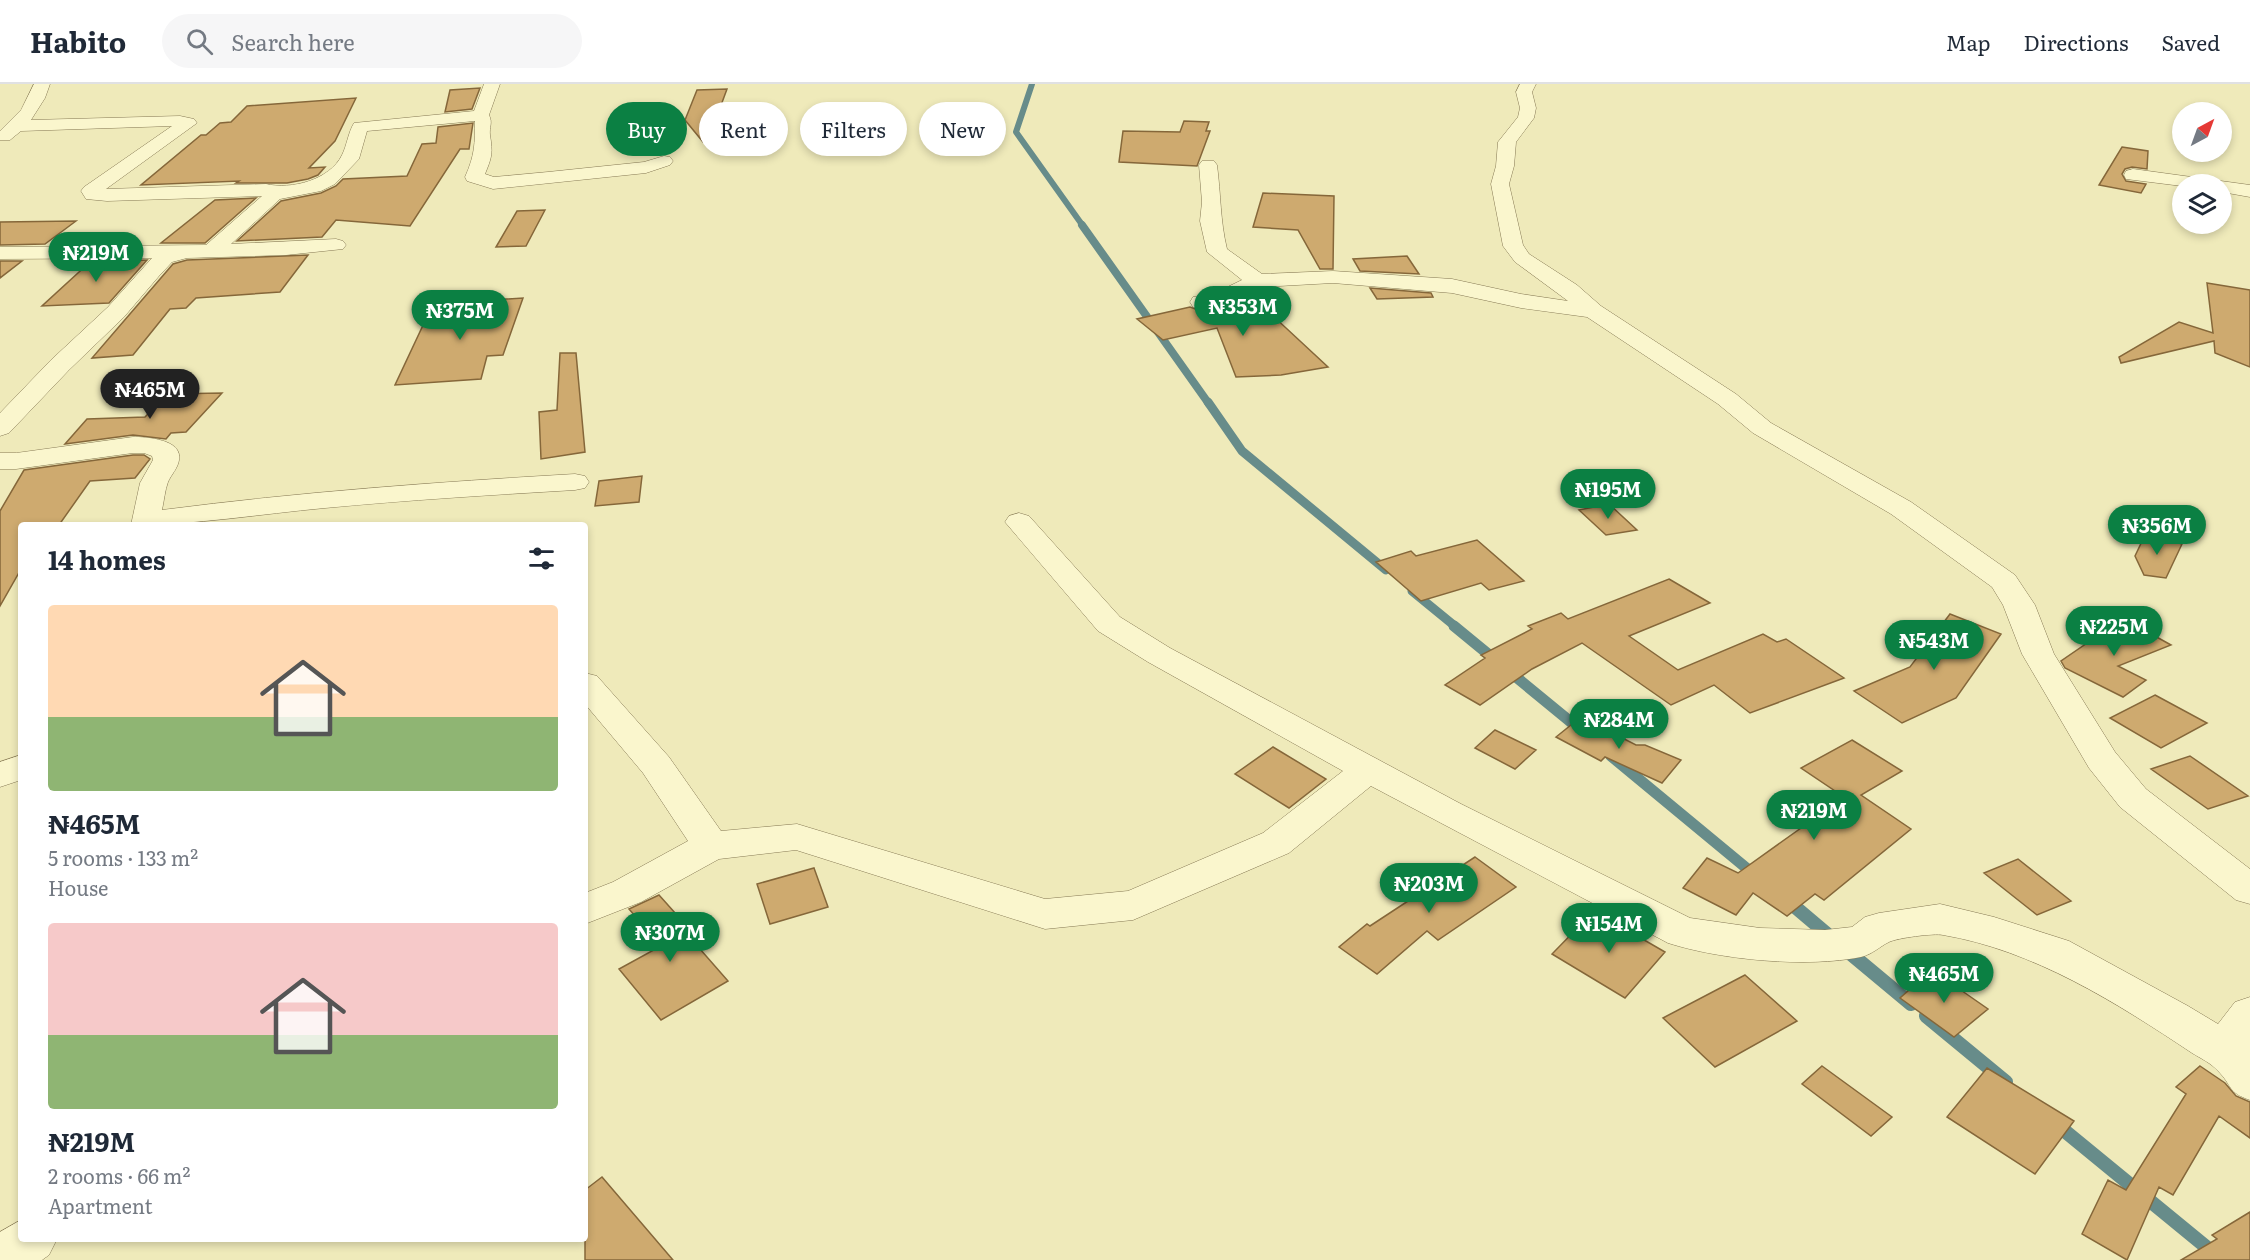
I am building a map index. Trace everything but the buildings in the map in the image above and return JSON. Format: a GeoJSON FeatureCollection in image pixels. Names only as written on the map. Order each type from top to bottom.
{"type":"FeatureCollection","features":[{"type":"Feature","properties":{"kind":"street"},"geometry":{"type":"LineString","coordinates":[[0,138],[13,118],[28,110],[39,97],[42,84]]}},
{"type":"Feature","properties":{"kind":"street"},"geometry":{"type":"LineString","coordinates":[[492,84],[481,114],[484,123],[481,133],[485,140],[486,152],[474,177],[493,183],[646,167],[664,161]]}},
{"type":"Feature","properties":{"kind":"street"},"geometry":{"type":"LineString","coordinates":[[1528,84],[1524,92],[1528,108],[1526,118],[1507,142],[1505,165],[1500,184],[1513,246],[1522,258],[1569,290],[1593,311],[1727,399],[1762,428],[1901,508],[2004,581],[2019,604],[2038,654],[2102,760],[2133,798],[2250,890]]}},
{"type":"Feature","properties":{"kind":"street"},"geometry":{"type":"LineString","coordinates":[[213,250],[273,195],[284,191],[314,187],[328,180],[350,159],[360,127],[481,114]]}},
{"type":"Feature","properties":{"kind":"street"},"geometry":{"type":"LineString","coordinates":[[13,118],[188,123],[91,191],[93,195],[266,190],[274,192],[273,195]]}},
{"type":"Feature","properties":{"kind":"street"},"geometry":{"type":"LineString","coordinates":[[1208,165],[1212,202],[1210,221],[1217,252],[1257,280]]}},
{"type":"Feature","properties":{"kind":"street"},"geometry":{"type":"LineString","coordinates":[[2133,175],[2172,180]]}},
{"type":"Feature","properties":{"kind":"street"},"geometry":{"type":"LineString","coordinates":[[2232,188],[2250,191]]}},
{"type":"Feature","properties":{"kind":"street"},"geometry":{"type":"LineString","coordinates":[[0,253],[186,252],[336,245]]}},
{"type":"Feature","properties":{"kind":"street"},"geometry":{"type":"LineString","coordinates":[[0,428],[60,365],[116,312],[157,264],[172,255],[186,252]]}},
{"type":"Feature","properties":{"kind":"street"},"geometry":{"type":"LineString","coordinates":[[1201,302],[1218,300],[1257,280],[1333,276],[1452,286],[1521,302],[1593,311]]}},
{"type":"Feature","properties":{"kind":"street"},"geometry":{"type":"LineString","coordinates":[[0,485],[8,461],[133,446],[158,448],[165,452],[166,460],[154,483],[145,522]]}},
{"type":"Feature","properties":{"kind":"street"},"geometry":{"type":"LineString","coordinates":[[151,522],[248,507],[394,493],[575,482]]}},
{"type":"Feature","properties":{"kind":"street"},"geometry":{"type":"LineString","coordinates":[[1019,522],[1109,624],[1159,655],[1369,769],[1682,932],[1760,944],[1825,946],[1862,941],[1879,928],[1940,919],[1994,932],[2054,952],[2173,1018],[2241,1069]]}},
{"type":"Feature","properties":{"kind":"street"},"geometry":{"type":"LineString","coordinates":[[588,686],[656,765],[711,846]]}},
{"type":"Feature","properties":{"kind":"street"},"geometry":{"type":"LineString","coordinates":[[0,775],[18,768]]}},
{"type":"Feature","properties":{"kind":"street"},"geometry":{"type":"LineString","coordinates":[[588,908],[627,892],[711,846],[797,837],[1045,914],[1133,905],[1276,843],[1369,769]]}},
{"type":"Feature","properties":{"kind":"street"},"geometry":{"type":"LineString","coordinates":[[2241,1069],[2236,1031],[2250,1014]]}},
{"type":"Feature","properties":{"kind":"street"},"geometry":{"type":"LineString","coordinates":[[1,1260],[28,1242]]}},
{"type":"Feature","properties":{"kind":"waterway"},"geometry":{"type":"LineString","coordinates":[[1032,84],[1016,132],[1083,226]]}},
{"type":"Feature","properties":{"kind":"waterway"},"geometry":{"type":"LineString","coordinates":[[1082,225],[1209,404]]}},
{"type":"Feature","properties":{"kind":"waterway"},"geometry":{"type":"LineString","coordinates":[[1208,402],[1242,451],[1386,570]]}},
{"type":"Feature","properties":{"kind":"waterway"},"geometry":{"type":"LineString","coordinates":[[1412,591],[1456,627]]}},
{"type":"Feature","properties":{"kind":"waterway"},"geometry":{"type":"LineString","coordinates":[[1454,626],[1583,732]]}},
{"type":"Feature","properties":{"kind":"waterway"},"geometry":{"type":"LineString","coordinates":[[1611,756],[1756,876]]}},
{"type":"Feature","properties":{"kind":"waterway"},"geometry":{"type":"LineString","coordinates":[[1787,901],[1795,908]]}},
{"type":"Feature","properties":{"kind":"waterway"},"geometry":{"type":"LineString","coordinates":[[1794,906],[1833,939]]}},
{"type":"Feature","properties":{"kind":"waterway"},"geometry":{"type":"LineString","coordinates":[[1845,949],[1911,1004]]}},
{"type":"Feature","properties":{"kind":"waterway"},"geometry":{"type":"LineString","coordinates":[[1926,1016],[2006,1082]]}},
{"type":"Feature","properties":{"kind":"waterway"},"geometry":{"type":"LineString","coordinates":[[2055,1123],[2222,1260]]}}]}
